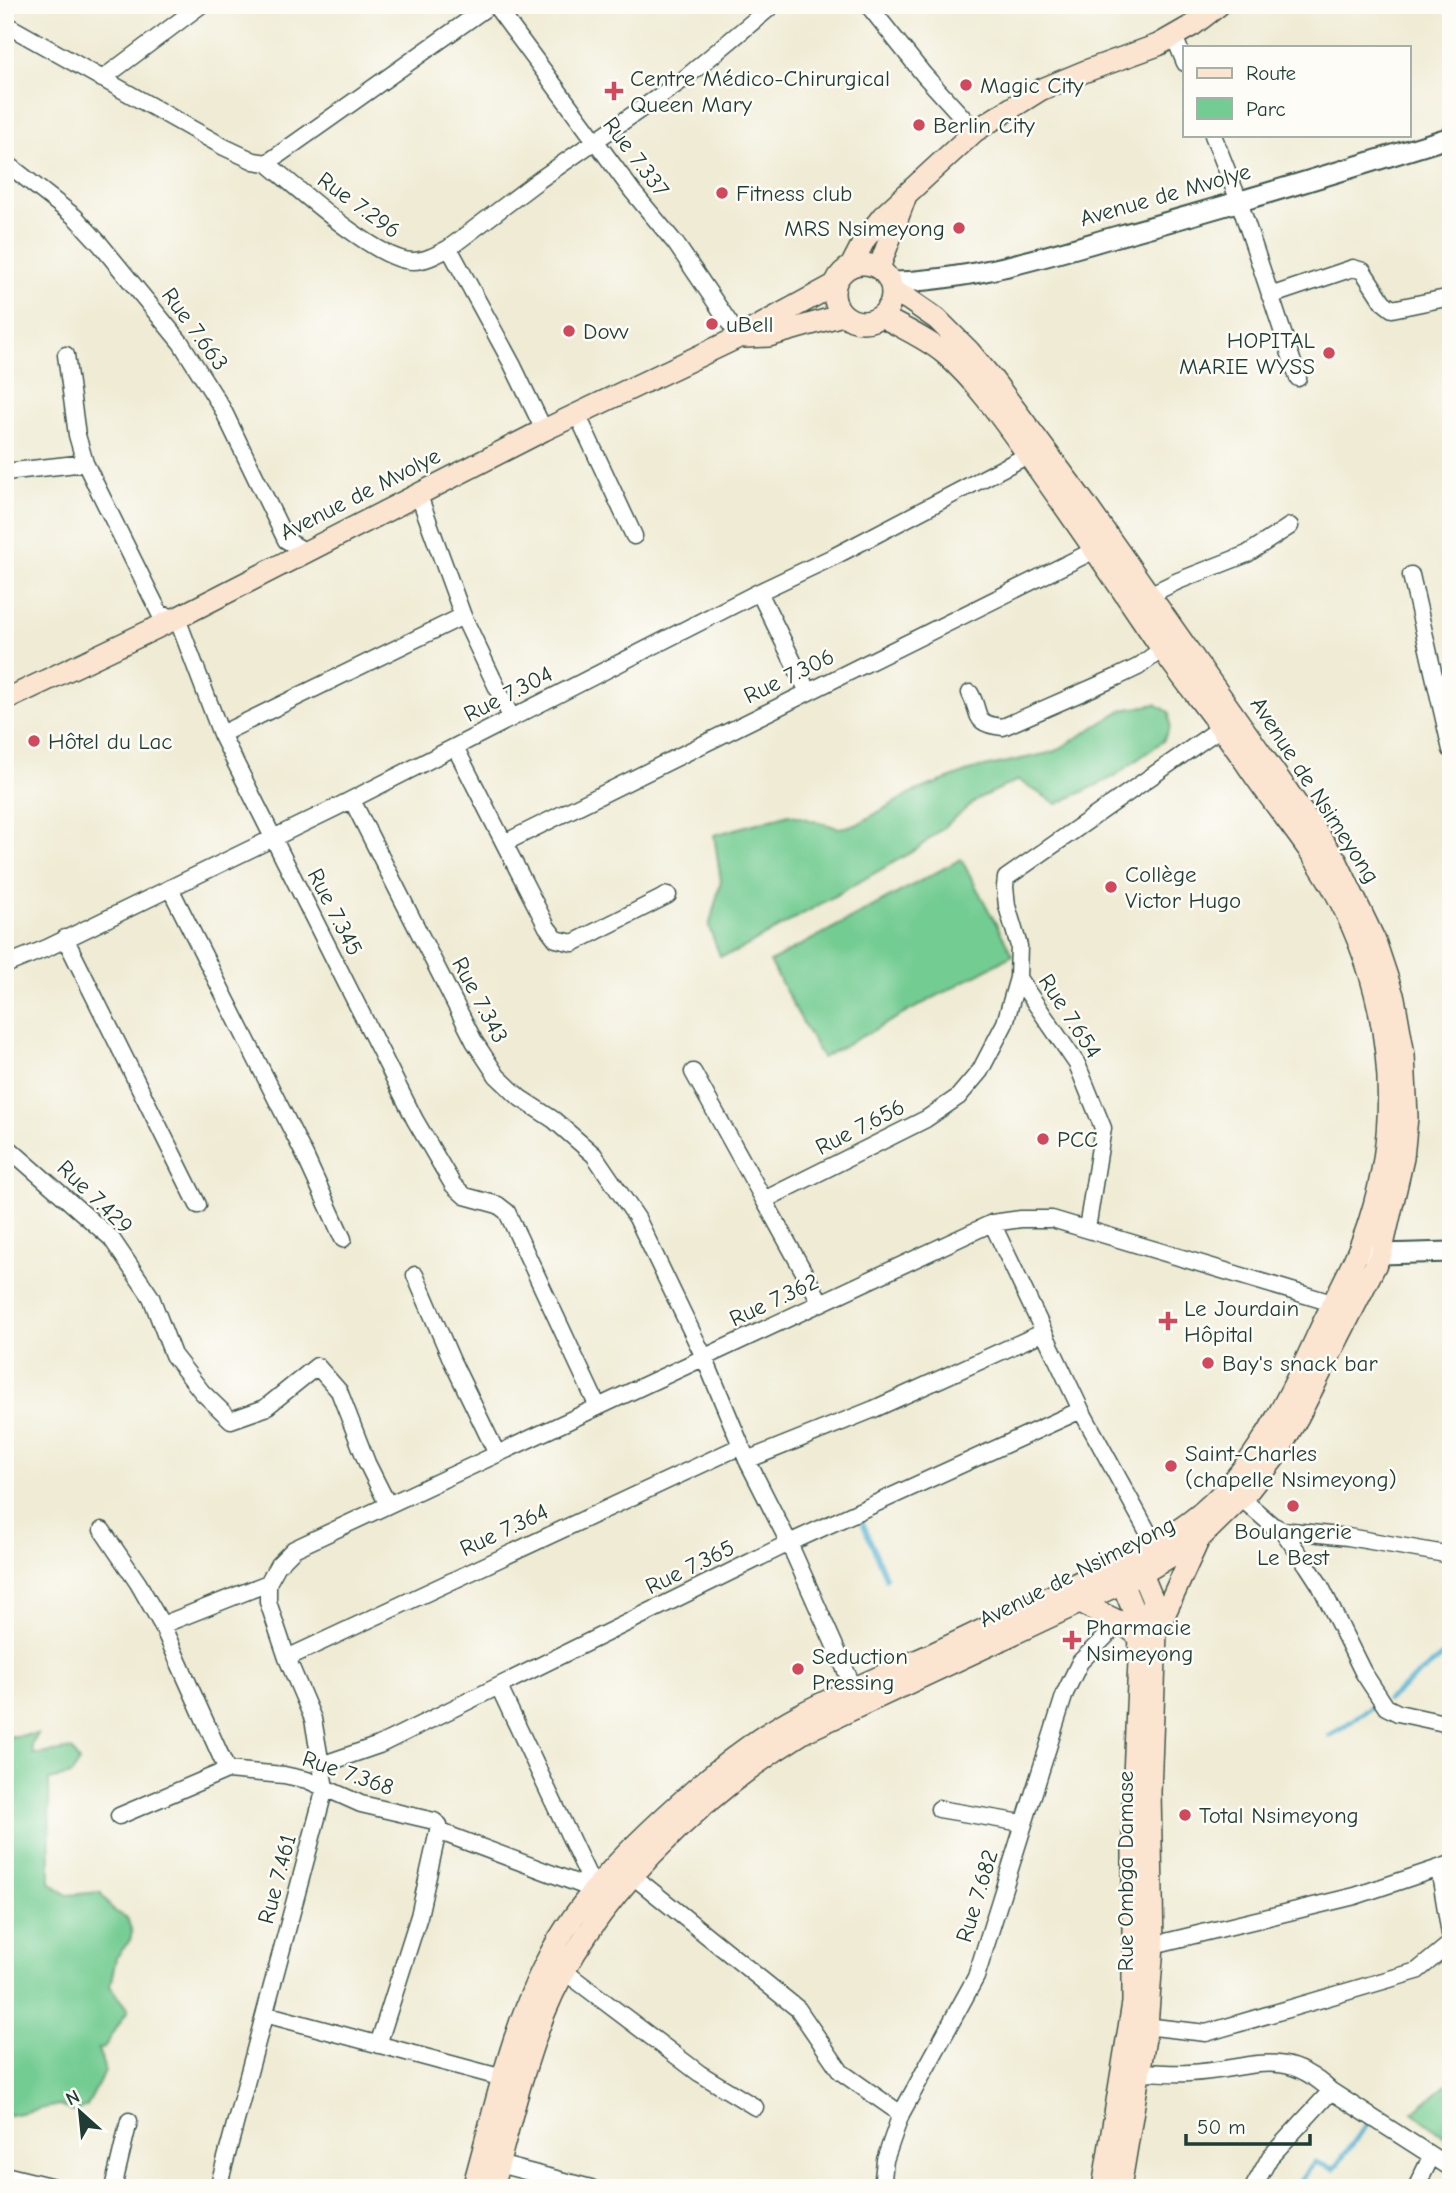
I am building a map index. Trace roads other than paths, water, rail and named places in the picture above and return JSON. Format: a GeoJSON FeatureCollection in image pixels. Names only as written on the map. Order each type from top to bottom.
{"type":"FeatureCollection","features":[{"type":"Feature","properties":{"kind":"main road"},"geometry":{"type":"LineString","coordinates":[[851,266],[873,227],[975,131],[1040,90],[1158,45],[1219,5]]}},
{"type":"Feature","properties":{"kind":"main road"},"geometry":{"type":"LineString","coordinates":[[887,280],[861,263],[851,266],[838,276],[834,285],[835,303],[843,315],[855,321],[864,322],[881,316],[891,300],[887,280],[906,195]]}},
{"type":"Feature","properties":{"kind":"main road","name":"Avenue de Nsimeyong"},"geometry":{"type":"LineString","coordinates":[[473,2188],[518,2027],[543,1967],[595,1890],[649,1832],[702,1783],[795,1717],[1014,1615],[1199,1539],[1241,1498],[1283,1445],[1381,1254],[1403,1158],[1407,1117],[1399,1026],[1385,969],[1363,911],[1336,860],[1023,419],[980,363],[937,319],[887,280]]}},
{"type":"Feature","properties":{"kind":"main road","name":"Avenue de Mvolye"},"geometry":{"type":"LineString","coordinates":[[5,700],[177,618],[544,430],[739,337],[834,285]]}},
{"type":"Feature","properties":{"kind":"main road","name":"Avenue de Mvolye"},"geometry":{"type":"LineString","coordinates":[[739,337],[769,335],[843,315]]}},
{"type":"Feature","properties":{"kind":"main road","name":"Avenue de Nsimeyong"},"geometry":{"type":"LineString","coordinates":[[881,316],[927,341],[957,366],[987,399],[1028,455],[1162,649],[1222,727],[1322,870],[1359,946],[1377,1000],[1387,1054],[1389,1119],[1386,1156],[1378,1192],[1358,1251],[1301,1373],[1266,1436],[1237,1479],[1209,1507],[1155,1545],[1138,1564]]}},
{"type":"Feature","properties":{"kind":"main road"},"geometry":{"type":"LineString","coordinates":[[1080,1603],[1148,1635],[1199,1539]]}},
{"type":"Feature","properties":{"kind":"main road","name":"Rue Ombga Damase"},"geometry":{"type":"LineString","coordinates":[[1120,2188],[1140,2072],[1138,2025],[1133,2003],[1133,1800],[1152,1598],[1138,1564]]}},
{"type":"Feature","properties":{"kind":"main road","name":"Avenue de Nsimeyong"},"geometry":{"type":"LineString","coordinates":[[492,2188],[527,2063],[545,2013],[564,1972],[607,1905],[717,1793],[779,1748],[826,1722],[1080,1603],[1119,1574]]}},
{"type":"Feature","properties":{"kind":"main road","name":"Rue Ombga Damase"},"geometry":{"type":"LineString","coordinates":[[1103,2188],[1153,1945],[1148,1635],[1138,1622],[1119,1574]]}},
{"type":"Feature","properties":{"kind":"street"},"geometry":{"type":"LineString","coordinates":[[102,79],[201,5]]}},
{"type":"Feature","properties":{"kind":"street"},"geometry":{"type":"LineString","coordinates":[[267,163],[489,5]]}},
{"type":"Feature","properties":{"kind":"street","name":"Rue 7.337"},"geometry":{"type":"LineString","coordinates":[[495,5],[633,192],[676,244],[739,337]]}},
{"type":"Feature","properties":{"kind":"street","name":"Rue 7.296"},"geometry":{"type":"LineString","coordinates":[[5,24],[224,147],[254,161],[267,163],[340,222],[394,258],[414,261],[434,257],[449,248],[684,79],[772,5]]}},
{"type":"Feature","properties":{"kind":"street"},"geometry":{"type":"LineString","coordinates":[[868,5],[924,75],[975,131]]}},
{"type":"Feature","properties":{"kind":"street"},"geometry":{"type":"LineString","coordinates":[[1174,36],[1183,58]]}},
{"type":"Feature","properties":{"kind":"street"},"geometry":{"type":"LineString","coordinates":[[1213,136],[1239,201],[1298,379]]}},
{"type":"Feature","properties":{"kind":"street","name":"Avenue de Mvolye"},"geometry":{"type":"LineString","coordinates":[[887,280],[937,281],[1009,266],[1451,138]]}},
{"type":"Feature","properties":{"kind":"street","name":"Rue 7.663"},"geometry":{"type":"LineString","coordinates":[[5,162],[83,226],[181,343],[222,408],[286,540],[306,552]]}},
{"type":"Feature","properties":{"kind":"street"},"geometry":{"type":"LineString","coordinates":[[449,248],[512,364],[544,430]]}},
{"type":"Feature","properties":{"kind":"street"},"geometry":{"type":"LineString","coordinates":[[1270,296],[1353,268],[1363,271],[1382,302],[1392,309],[1451,297]]}},
{"type":"Feature","properties":{"kind":"street"},"geometry":{"type":"LineString","coordinates":[[66,355],[77,435],[85,463],[160,614],[177,618]]}},
{"type":"Feature","properties":{"kind":"street"},"geometry":{"type":"LineString","coordinates":[[578,414],[634,536]]}},
{"type":"Feature","properties":{"kind":"street","name":"Rue 7.304"},"geometry":{"type":"LineString","coordinates":[[5,965],[65,939],[352,800],[759,592],[835,556],[1028,455]]}},
{"type":"Feature","properties":{"kind":"street"},"geometry":{"type":"LineString","coordinates":[[5,472],[85,463]]}},
{"type":"Feature","properties":{"kind":"street"},"geometry":{"type":"LineString","coordinates":[[418,493],[463,617],[512,718]]}},
{"type":"Feature","properties":{"kind":"street"},"geometry":{"type":"LineString","coordinates":[[1149,595],[1247,554],[1290,526]]}},
{"type":"Feature","properties":{"kind":"street","name":"Rue 7.306"},"geometry":{"type":"LineString","coordinates":[[504,843],[1096,550]]}},
{"type":"Feature","properties":{"kind":"street"},"geometry":{"type":"LineString","coordinates":[[1411,575],[1451,750]]}},
{"type":"Feature","properties":{"kind":"street"},"geometry":{"type":"LineString","coordinates":[[759,592],[807,692]]}},
{"type":"Feature","properties":{"kind":"street"},"geometry":{"type":"LineString","coordinates":[[221,734],[463,617]]}},
{"type":"Feature","properties":{"kind":"street","name":"Rue 7.345"},"geometry":{"type":"LineString","coordinates":[[177,618],[221,734],[415,1120],[453,1185],[465,1196],[498,1205],[507,1212],[598,1407]]}},
{"type":"Feature","properties":{"kind":"street"},"geometry":{"type":"LineString","coordinates":[[970,693],[979,719],[985,724],[1003,727],[1138,667],[1162,649]]}},
{"type":"Feature","properties":{"kind":"street","name":"Rue 7.654"},"geometry":{"type":"LineString","coordinates":[[1087,1229],[1103,1129],[1077,1064],[1018,978],[1019,946],[1007,906],[1006,878],[1222,727]]}},
{"type":"Feature","properties":{"kind":"street"},"geometry":{"type":"LineString","coordinates":[[455,747],[547,927],[556,939],[573,943],[668,895]]}},
{"type":"Feature","properties":{"kind":"street","name":"Rue 7.343"},"geometry":{"type":"LineString","coordinates":[[352,800],[474,1041],[497,1076],[520,1098],[554,1120],[594,1155],[638,1218],[854,1689]]}},
{"type":"Feature","properties":{"kind":"street"},"geometry":{"type":"LineString","coordinates":[[170,888],[305,1156],[343,1240]]}},
{"type":"Feature","properties":{"kind":"street"},"geometry":{"type":"LineString","coordinates":[[65,939],[198,1205]]}},
{"type":"Feature","properties":{"kind":"street","name":"Rue 7.656"},"geometry":{"type":"LineString","coordinates":[[764,1200],[926,1119],[958,1097],[980,1071],[1005,1023],[1018,978]]}},
{"type":"Feature","properties":{"kind":"street"},"geometry":{"type":"LineString","coordinates":[[693,1072],[821,1303]]}},
{"type":"Feature","properties":{"kind":"street","name":"Rue 7.429"},"geometry":{"type":"LineString","coordinates":[[5,1145],[111,1238],[151,1297],[173,1355],[201,1392],[231,1420],[265,1408],[317,1366],[339,1391],[367,1462],[388,1505]]}},
{"type":"Feature","properties":{"kind":"street","name":"Rue 7.362"},"geometry":{"type":"LineString","coordinates":[[268,1583],[278,1565],[294,1549],[992,1223],[1036,1217],[1052,1219],[1332,1303]]}},
{"type":"Feature","properties":{"kind":"street"},"geometry":{"type":"LineString","coordinates":[[992,1223],[1081,1410],[1155,1545]]}},
{"type":"Feature","properties":{"kind":"street"},"geometry":{"type":"LineString","coordinates":[[1358,1251],[1381,1254],[1451,1252]]}},
{"type":"Feature","properties":{"kind":"street"},"geometry":{"type":"LineString","coordinates":[[415,1275],[452,1361],[497,1454]]}},
{"type":"Feature","properties":{"kind":"street","name":"Rue 7.364"},"geometry":{"type":"LineString","coordinates":[[287,1658],[744,1453],[874,1409],[1044,1332]]}},
{"type":"Feature","properties":{"kind":"street","name":"Rue 7.365"},"geometry":{"type":"LineString","coordinates":[[321,1765],[379,1745],[789,1543],[1081,1410]]}},
{"type":"Feature","properties":{"kind":"street"},"geometry":{"type":"LineString","coordinates":[[1241,1498],[1282,1530],[1320,1585],[1363,1672],[1386,1707],[1398,1713],[1451,1727]]}},
{"type":"Feature","properties":{"kind":"street"},"geometry":{"type":"LineString","coordinates":[[102,1530],[138,1583],[162,1625],[227,1770]]}},
{"type":"Feature","properties":{"kind":"street"},"geometry":{"type":"LineString","coordinates":[[1282,1530],[1348,1537],[1451,1555]]}},
{"type":"Feature","properties":{"kind":"street"},"geometry":{"type":"LineString","coordinates":[[162,1625],[268,1583]]}},
{"type":"Feature","properties":{"kind":"street","name":"Rue 7.461"},"geometry":{"type":"LineString","coordinates":[[218,2188],[325,1788],[313,1719],[287,1658],[268,1602],[268,1583]]}},
{"type":"Feature","properties":{"kind":"street","name":"Rue 7.682"},"geometry":{"type":"LineString","coordinates":[[881,2188],[885,2160],[901,2114],[976,1977],[1065,1693],[1080,1662],[1120,1622]]}},
{"type":"Feature","properties":{"kind":"street"},"geometry":{"type":"LineString","coordinates":[[499,1686],[595,1890]]}},
{"type":"Feature","properties":{"kind":"street","name":"Rue 7.368"},"geometry":{"type":"LineString","coordinates":[[119,1816],[227,1770],[284,1775],[307,1780],[361,1804],[434,1821],[439,1825],[438,1831],[595,1890]]}},
{"type":"Feature","properties":{"kind":"street"},"geometry":{"type":"LineString","coordinates":[[939,1809],[1023,1823]]}},
{"type":"Feature","properties":{"kind":"street"},"geometry":{"type":"LineString","coordinates":[[377,2045],[418,1916],[438,1831]]}},
{"type":"Feature","properties":{"kind":"street"},"geometry":{"type":"LineString","coordinates":[[1138,2025],[1206,2033],[1417,1970],[1451,1942],[1445,1866],[1355,1896],[1153,1945]]}},
{"type":"Feature","properties":{"kind":"street"},"geometry":{"type":"LineString","coordinates":[[633,1876],[798,2009],[841,2072],[901,2114]]}},
{"type":"Feature","properties":{"kind":"street"},"geometry":{"type":"LineString","coordinates":[[564,1972],[699,2073],[755,2107]]}},
{"type":"Feature","properties":{"kind":"street"},"geometry":{"type":"LineString","coordinates":[[265,2014],[503,2078]]}},
{"type":"Feature","properties":{"kind":"street"},"geometry":{"type":"LineString","coordinates":[[1140,2072],[1189,2073],[1264,2063],[1293,2065],[1314,2075],[1331,2091],[1451,2168]]}},
{"type":"Feature","properties":{"kind":"street"},"geometry":{"type":"LineString","coordinates":[[1253,2188],[1270,2157],[1331,2091]]}},
{"type":"Feature","properties":{"kind":"street"},"geometry":{"type":"LineString","coordinates":[[113,2188],[129,2122]]}},
{"type":"Feature","properties":{"kind":"street"},"geometry":{"type":"LineString","coordinates":[[1416,2188],[1431,2157]]}},
{"type":"Feature","properties":{"kind":"street"},"geometry":{"type":"LineString","coordinates":[[498,2164],[592,2188]]}},
{"type":"Feature","properties":{"kind":"street"},"geometry":{"type":"LineString","coordinates":[[5,2175],[58,2188]]}},
{"type":"Feature","properties":{"kind":"waterway"},"geometry":{"type":"LineString","coordinates":[[862,1521],[886,1578]]}},
{"type":"Feature","properties":{"kind":"waterway"},"geometry":{"type":"LineString","coordinates":[[1387,1700],[1451,1649]]}},
{"type":"Feature","properties":{"kind":"waterway"},"geometry":{"type":"LineString","coordinates":[[1329,1735],[1376,1706]]}},
{"type":"Feature","properties":{"kind":"waterway"},"geometry":{"type":"LineString","coordinates":[[1295,2188],[1315,2162],[1334,2169],[1368,2123]]}},
{"type":"Feature","properties":{"kind":"place","name":"Magic City"},"geometry":{"type":"Point","coordinates":[966,85]}},
{"type":"Feature","properties":{"kind":"place","name":"Centre Médico-Chirurgical Queen Mary"},"geometry":{"type":"Point","coordinates":[614,91]}},
{"type":"Feature","properties":{"kind":"place","name":"Berlin City"},"geometry":{"type":"Point","coordinates":[919,125]}},
{"type":"Feature","properties":{"kind":"place","name":"Fitness club"},"geometry":{"type":"Point","coordinates":[722,193]}},
{"type":"Feature","properties":{"kind":"place","name":"MRS Nsimeyong"},"geometry":{"type":"Point","coordinates":[959,228]}},
{"type":"Feature","properties":{"kind":"place","name":"uBell"},"geometry":{"type":"Point","coordinates":[712,324]}},
{"type":"Feature","properties":{"kind":"place","name":"Dovv"},"geometry":{"type":"Point","coordinates":[569,331]}},
{"type":"Feature","properties":{"kind":"place","name":"HOPITAL MARIE WYSS"},"geometry":{"type":"Point","coordinates":[1329,353]}},
{"type":"Feature","properties":{"kind":"place","name":"Hôtel du Lac"},"geometry":{"type":"Point","coordinates":[34,741]}},
{"type":"Feature","properties":{"kind":"place","name":"Collège Victor Hugo"},"geometry":{"type":"Point","coordinates":[1111,887]}},
{"type":"Feature","properties":{"kind":"place","name":"PCC"},"geometry":{"type":"Point","coordinates":[1043,1139]}},
{"type":"Feature","properties":{"kind":"place","name":"Le Jourdain Hôpital"},"geometry":{"type":"Point","coordinates":[1168,1321]}},
{"type":"Feature","properties":{"kind":"place","name":"Bay's snack bar"},"geometry":{"type":"Point","coordinates":[1208,1363]}},
{"type":"Feature","properties":{"kind":"place","name":"Saint-Charles (chapelle Nsimeyong)"},"geometry":{"type":"Point","coordinates":[1171,1466]}},
{"type":"Feature","properties":{"kind":"place","name":"Boulangerie Le Best"},"geometry":{"type":"Point","coordinates":[1293,1506]}},
{"type":"Feature","properties":{"kind":"place","name":"Pharmacie Nsimeyong"},"geometry":{"type":"Point","coordinates":[1072,1640]}},
{"type":"Feature","properties":{"kind":"place","name":"Seduction Pressing"},"geometry":{"type":"Point","coordinates":[798,1669]}},
{"type":"Feature","properties":{"kind":"place","name":"Total Nsimeyong"},"geometry":{"type":"Point","coordinates":[1185,1815]}}]}
